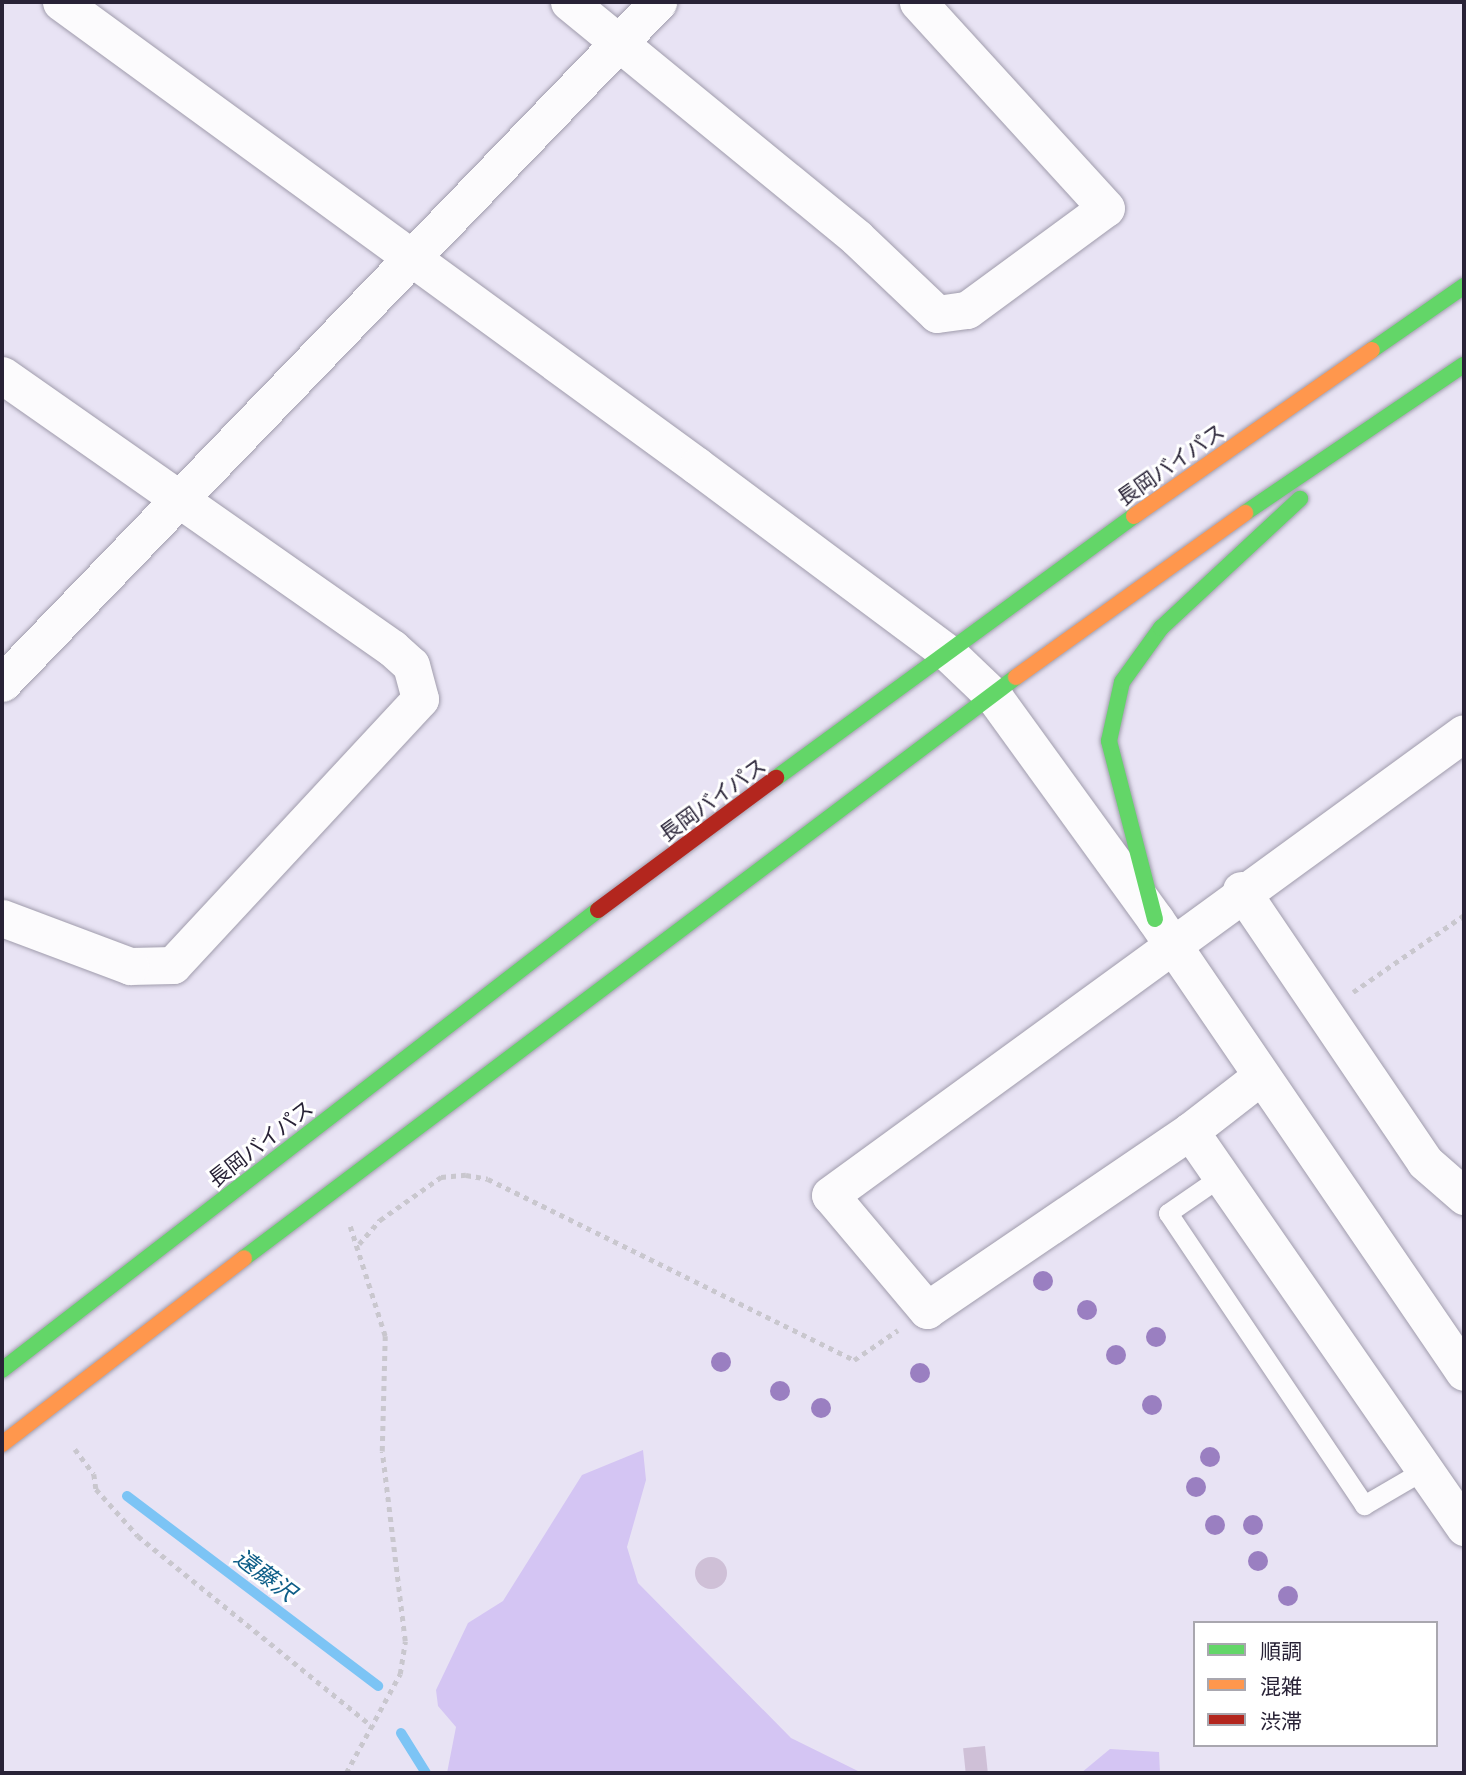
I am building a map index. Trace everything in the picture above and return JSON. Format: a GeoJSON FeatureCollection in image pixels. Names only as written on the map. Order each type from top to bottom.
{"type":"FeatureCollection","features":[{"type":"Feature","properties":{"kind":"highway","name":"長岡バイパス"},"geometry":{"type":"LineString","coordinates":[[2,1370],[596,911],[949,654],[1064,565],[1464,286]]}},
{"type":"Feature","properties":{"kind":"highway"},"geometry":{"type":"LineString","coordinates":[[2,1444],[650,948],[995,698],[1162,569],[1464,365]]}},
{"type":"Feature","properties":{"kind":"highway"},"geometry":{"type":"LineString","coordinates":[[1163,931],[1109,741],[1122,682],[1161,628],[1394,412]]}},
{"type":"Feature","properties":{"kind":"street"},"geometry":{"type":"LineString","coordinates":[[61,2],[949,654],[995,698],[1163,931],[1464,1372]]}},
{"type":"Feature","properties":{"kind":"street"},"geometry":{"type":"LineString","coordinates":[[569,2],[615,43],[857,238],[937,314],[967,310],[1106,208],[918,2]]}},
{"type":"Feature","properties":{"kind":"street"},"geometry":{"type":"LineString","coordinates":[[2,683],[615,43],[658,2]]}},
{"type":"Feature","properties":{"kind":"street"},"geometry":{"type":"LineString","coordinates":[[2,376],[392,649],[411,665],[420,699],[173,965],[130,966],[2,918]]}},
{"type":"Feature","properties":{"kind":"street"},"geometry":{"type":"LineString","coordinates":[[1261,1076],[1190,1131],[927,1310],[830,1195],[1163,931],[1241,890],[1464,733]]}},
{"type":"Feature","properties":{"kind":"street"},"geometry":{"type":"LineString","coordinates":[[1241,890],[1425,1162],[1464,1196]]}},
{"type":"Feature","properties":{"kind":"street"},"geometry":{"type":"LineString","coordinates":[[1190,1131],[1223,1175],[1464,1527]]}},
{"type":"Feature","properties":{"kind":"lane"},"geometry":{"type":"LineString","coordinates":[[1223,1175],[1168,1213],[1364,1505],[1424,1470]]}},
{"type":"Feature","properties":{"kind":"path"},"geometry":{"type":"LineString","coordinates":[[1324,1012],[1464,915]]}},
{"type":"Feature","properties":{"kind":"path"},"geometry":{"type":"LineString","coordinates":[[346,1773],[373,1728],[400,1674],[405,1641],[382,1451],[385,1336],[359,1244],[380,1220],[441,1177],[488,1179],[854,1360],[927,1310]]}},
{"type":"Feature","properties":{"kind":"path"},"geometry":{"type":"LineString","coordinates":[[75,1449],[96,1489],[138,1536],[373,1728]]}},
{"type":"Feature","properties":{"kind":"shaded area"},"geometry":{"type":"Polygon","coordinates":[[[643,1450],[646,1480],[627,1547],[638,1583],[791,1738],[862,1773],[447,1773],[456,1727],[438,1706],[436,1690],[468,1623],[503,1601],[582,1475],[643,1450]]]}},
{"type":"Feature","properties":{"kind":"shaded area"},"geometry":{"type":"Polygon","coordinates":[[[1110,1749],[1159,1752],[1160,1773],[1081,1773],[1110,1749]]]}},
{"type":"Feature","properties":{"kind":"building"},"geometry":{"type":"Polygon","coordinates":[[[711,1557],[722,1562],[727,1573],[722,1584],[711,1589],[700,1584],[695,1573],[700,1562],[711,1557]]]}},
{"type":"Feature","properties":{"kind":"building"},"geometry":{"type":"Polygon","coordinates":[[[985,1746],[988,1773],[966,1773],[963,1748],[985,1746]]]}},
{"type":"Feature","properties":{"kind":"waterway","name":"遠藤沢"},"geometry":{"type":"LineString","coordinates":[[127,1496],[378,1686]]}},
{"type":"Feature","properties":{"kind":"waterway","name":"遠藤沢"},"geometry":{"type":"LineString","coordinates":[[401,1733],[426,1773]]}},
{"type":"Feature","properties":{"kind":"traffic: fast"},"geometry":{"type":"LineString","coordinates":[[1372,350],[1464,286]]}},
{"type":"Feature","properties":{"kind":"traffic: fast"},"geometry":{"type":"LineString","coordinates":[[1245,513],[1464,365]]}},
{"type":"Feature","properties":{"kind":"traffic: fast"},"geometry":{"type":"LineString","coordinates":[[1155,919],[1109,741],[1122,682],[1161,628],[1300,499]]}},
{"type":"Feature","properties":{"kind":"traffic: fast"},"geometry":{"type":"LineString","coordinates":[[776,778],[1134,516]]}},
{"type":"Feature","properties":{"kind":"traffic: fast"},"geometry":{"type":"LineString","coordinates":[[244,1258],[1016,677]]}},
{"type":"Feature","properties":{"kind":"traffic: fast"},"geometry":{"type":"LineString","coordinates":[[2,1370],[598,910]]}},
{"type":"Feature","properties":{"kind":"traffic: slow"},"geometry":{"type":"LineString","coordinates":[[1134,516],[1372,350]]}},
{"type":"Feature","properties":{"kind":"traffic: slow"},"geometry":{"type":"LineString","coordinates":[[1016,677],[1245,513]]}},
{"type":"Feature","properties":{"kind":"traffic: slow"},"geometry":{"type":"LineString","coordinates":[[2,1444],[244,1258]]}},
{"type":"Feature","properties":{"kind":"traffic: jam"},"geometry":{"type":"LineString","coordinates":[[598,910],[776,778]]}}]}
